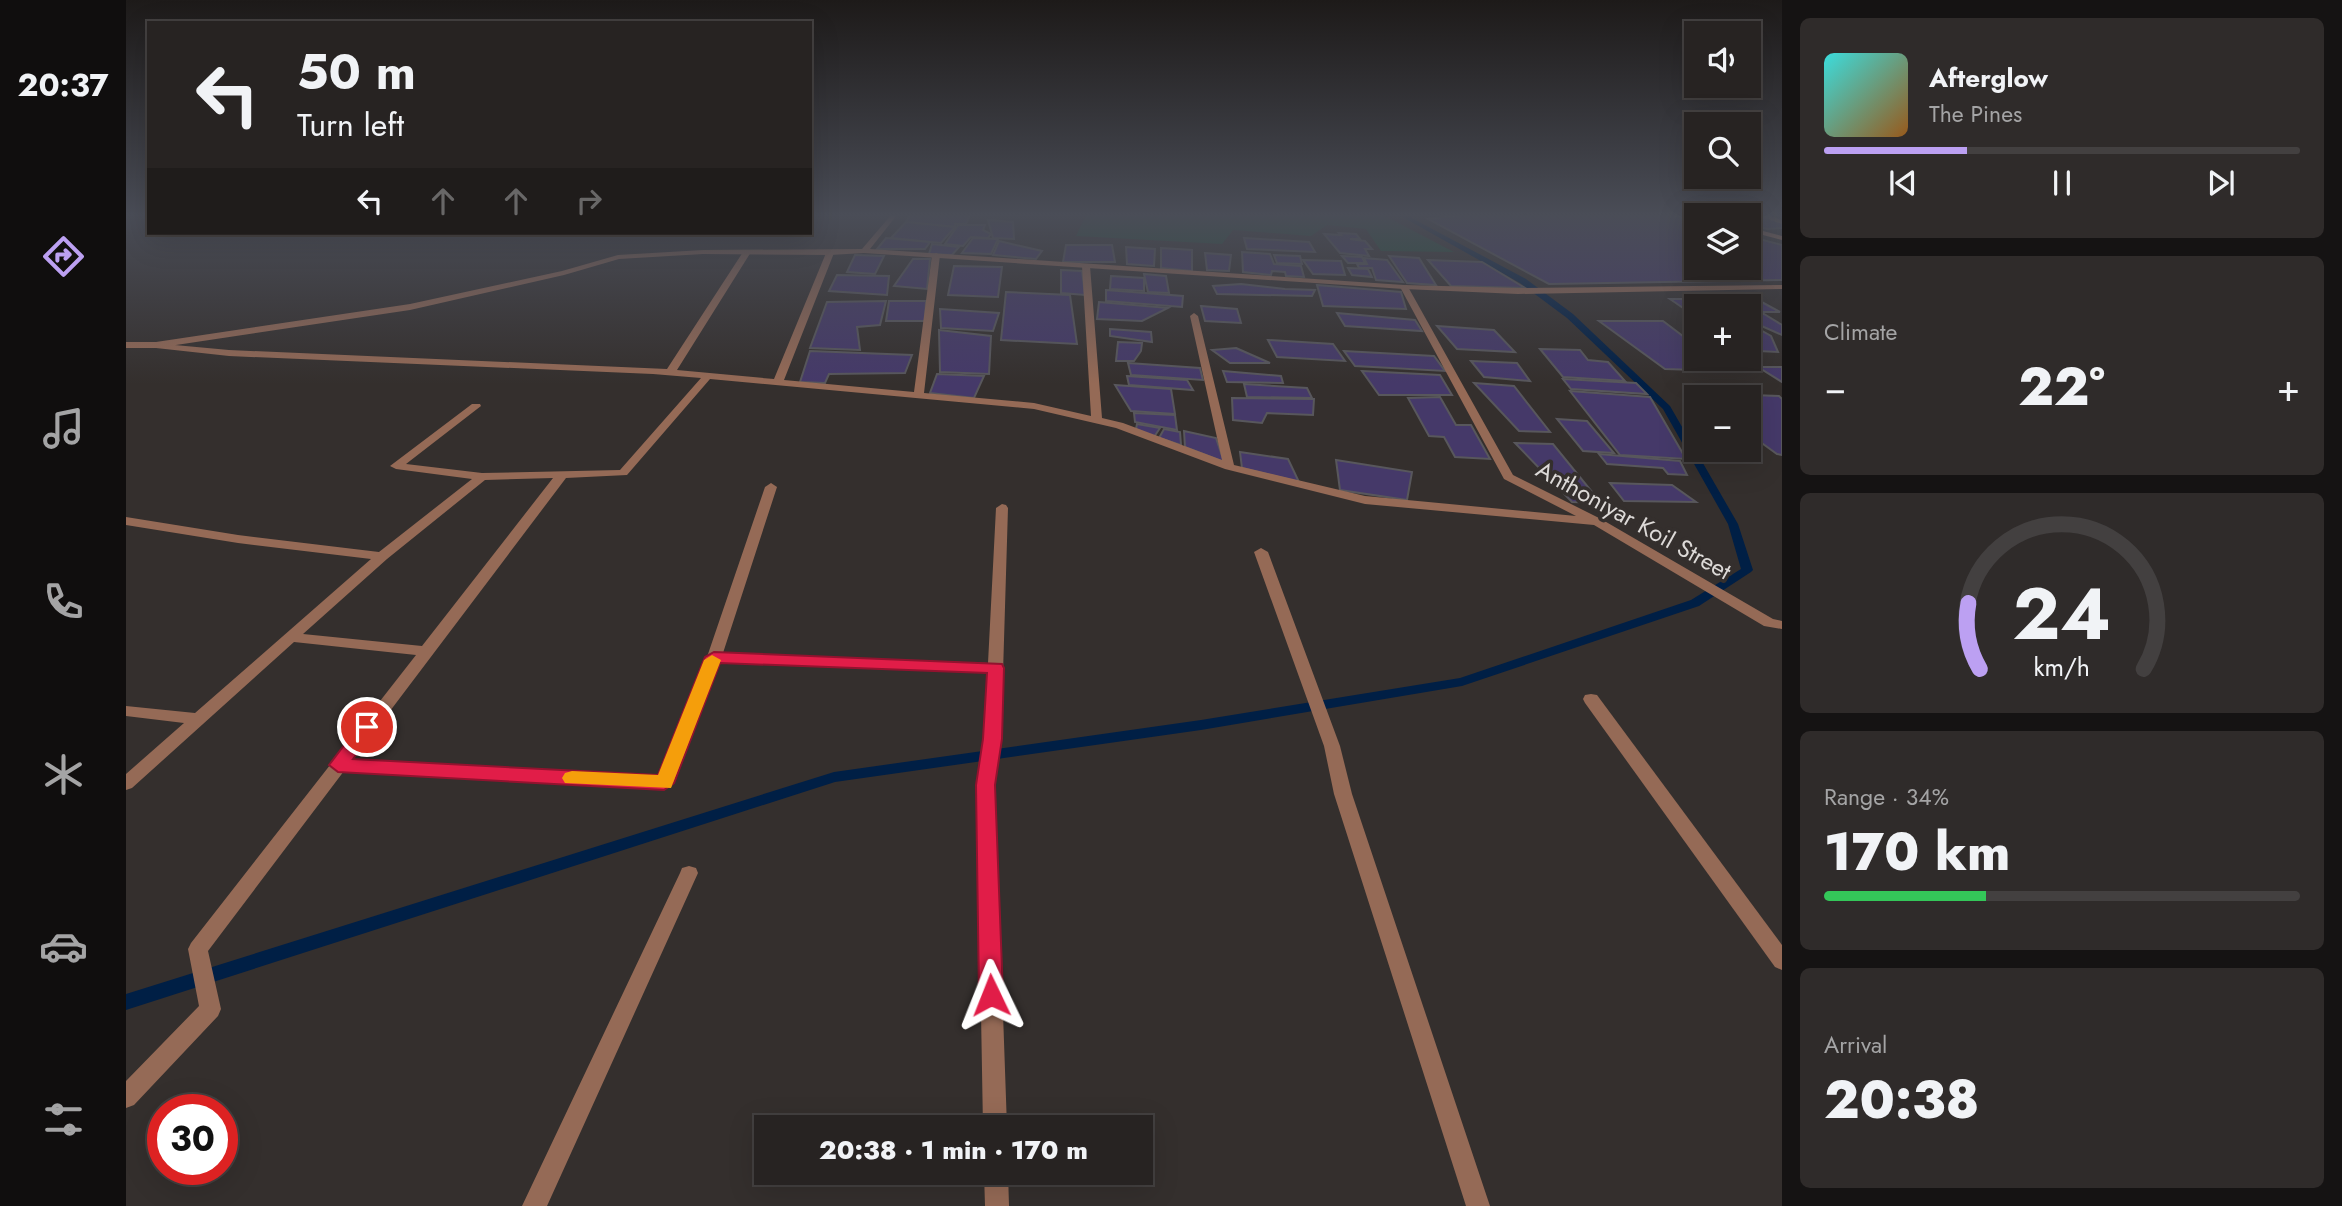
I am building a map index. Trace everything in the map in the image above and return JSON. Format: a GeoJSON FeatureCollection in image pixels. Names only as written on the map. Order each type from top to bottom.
{"type":"FeatureCollection","features":[{"type":"Feature","properties":{"kind":"street"},"geometry":{"type":"LineString","coordinates":[[156,345],[410,307],[570,271]]}},
{"type":"Feature","properties":{"kind":"street"},"geometry":{"type":"LineString","coordinates":[[670,373],[735,271]]}},
{"type":"Feature","properties":{"kind":"street"},"geometry":{"type":"LineString","coordinates":[[778,382],[823,271]]}},
{"type":"Feature","properties":{"kind":"street"},"geometry":{"type":"LineString","coordinates":[[919,395],[934,271]]}},
{"type":"Feature","properties":{"kind":"street"},"geometry":{"type":"LineString","coordinates":[[1086,271],[1097,420]]}},
{"type":"Feature","properties":{"kind":"street"},"geometry":{"type":"LineString","coordinates":[[1181,271],[1404,286],[1518,290],[1782,287]]}},
{"type":"Feature","properties":{"kind":"street","name":"Anthoniyar Koil Street"},"geometry":{"type":"LineString","coordinates":[[1404,286],[1508,477],[1597,522],[1776,624]]}},
{"type":"Feature","properties":{"kind":"street"},"geometry":{"type":"LineString","coordinates":[[1194,316],[1229,467]]}},
{"type":"Feature","properties":{"kind":"street"},"geometry":{"type":"LineString","coordinates":[[126,345],[156,345],[229,353],[670,373],[1034,406],[1119,425],[1229,467],[1365,500],[1597,522]]}},
{"type":"Feature","properties":{"kind":"street"},"geometry":{"type":"LineString","coordinates":[[476,406],[396,466],[482,477],[623,473],[708,376]]}},
{"type":"Feature","properties":{"kind":"street"},"geometry":{"type":"LineString","coordinates":[[126,1097],[210,1009],[198,949],[562,475]]}},
{"type":"Feature","properties":{"kind":"street"},"geometry":{"type":"LineString","coordinates":[[126,784],[382,556],[482,477]]}},
{"type":"Feature","properties":{"kind":"street"},"geometry":{"type":"LineString","coordinates":[[338,765],[664,783],[714,657],[771,487]]}},
{"type":"Feature","properties":{"kind":"street"},"geometry":{"type":"LineString","coordinates":[[995,1115],[986,785],[993,739],[1002,508]]}},
{"type":"Feature","properties":{"kind":"street"},"geometry":{"type":"LineString","coordinates":[[126,521],[238,540],[382,556]]}},
{"type":"Feature","properties":{"kind":"street"},"geometry":{"type":"LineString","coordinates":[[1261,552],[1332,746],[1343,794],[1478,1206]]}},
{"type":"Feature","properties":{"kind":"street"},"geometry":{"type":"LineString","coordinates":[[290,637],[425,650]]}},
{"type":"Feature","properties":{"kind":"street"},"geometry":{"type":"LineString","coordinates":[[714,657],[996,668]]}},
{"type":"Feature","properties":{"kind":"street"},"geometry":{"type":"LineString","coordinates":[[1591,699],[1782,961]]}},
{"type":"Feature","properties":{"kind":"street"},"geometry":{"type":"LineString","coordinates":[[126,711],[197,719]]}},
{"type":"Feature","properties":{"kind":"street"},"geometry":{"type":"LineString","coordinates":[[534,1206],[689,873]]}},
{"type":"Feature","properties":{"kind":"street"},"geometry":{"type":"LineString","coordinates":[[996,1185],[997,1206]]}},
{"type":"Feature","properties":{"kind":"building"},"geometry":{"type":"Polygon","coordinates":[[[847,271],[876,271],[875,274],[847,271]]]}},
{"type":"Feature","properties":{"kind":"building"},"geometry":{"type":"Polygon","coordinates":[[[904,271],[929,271],[927,289],[894,286],[904,271]]]}},
{"type":"Feature","properties":{"kind":"building"},"geometry":{"type":"Polygon","coordinates":[[[953,271],[1001,271],[998,297],[948,295],[953,271]]]}},
{"type":"Feature","properties":{"kind":"building"},"geometry":{"type":"Polygon","coordinates":[[[1061,271],[1082,271],[1085,295],[1061,293],[1061,271]]]}},
{"type":"Feature","properties":{"kind":"building"},"geometry":{"type":"Polygon","coordinates":[[[1243,271],[1272,271],[1271,275],[1243,271]]]}},
{"type":"Feature","properties":{"kind":"building"},"geometry":{"type":"Polygon","coordinates":[[[1276,271],[1302,271],[1304,277],[1286,276],[1285,272],[1276,271]]]}},
{"type":"Feature","properties":{"kind":"building"},"geometry":{"type":"Polygon","coordinates":[[[1311,271],[1344,271],[1345,275],[1313,274],[1311,271]]]}},
{"type":"Feature","properties":{"kind":"building"},"geometry":{"type":"Polygon","coordinates":[[[1350,271],[1369,271],[1372,277],[1352,275],[1350,271]]]}},
{"type":"Feature","properties":{"kind":"building"},"geometry":{"type":"Polygon","coordinates":[[[1373,271],[1395,271],[1403,282],[1376,280],[1373,271]]]}},
{"type":"Feature","properties":{"kind":"building"},"geometry":{"type":"Polygon","coordinates":[[[1399,271],[1427,271],[1436,285],[1407,283],[1399,271]]]}},
{"type":"Feature","properties":{"kind":"building"},"geometry":{"type":"Polygon","coordinates":[[[1438,271],[1497,271],[1525,288],[1451,286],[1438,271]]]}},
{"type":"Feature","properties":{"kind":"building"},"geometry":{"type":"Polygon","coordinates":[[[1525,271],[1684,271],[1684,280],[1761,280],[1761,271],[1782,271],[1782,280],[1549,284],[1525,271]]]}},
{"type":"Feature","properties":{"kind":"building"},"geometry":{"type":"Polygon","coordinates":[[[1144,274],[1166,276],[1169,293],[1148,292],[1144,274]]]}},
{"type":"Feature","properties":{"kind":"building"},"geometry":{"type":"Polygon","coordinates":[[[837,275],[889,276],[887,295],[829,291],[837,275]]]}},
{"type":"Feature","properties":{"kind":"building"},"geometry":{"type":"Polygon","coordinates":[[[1111,276],[1144,278],[1144,291],[1110,289],[1111,276]]]}},
{"type":"Feature","properties":{"kind":"building"},"geometry":{"type":"Polygon","coordinates":[[[1241,284],[1315,290],[1312,296],[1217,294],[1213,286],[1241,284]]]}},
{"type":"Feature","properties":{"kind":"building"},"geometry":{"type":"Polygon","coordinates":[[[1317,285],[1401,292],[1406,309],[1323,306],[1317,285]]]}},
{"type":"Feature","properties":{"kind":"building"},"geometry":{"type":"Polygon","coordinates":[[[1106,290],[1183,296],[1182,307],[1106,301],[1106,290]]]}},
{"type":"Feature","properties":{"kind":"building"},"geometry":{"type":"Polygon","coordinates":[[[1006,292],[1070,295],[1077,344],[1001,340],[1006,292]]]}},
{"type":"Feature","properties":{"kind":"building"},"geometry":{"type":"Polygon","coordinates":[[[1670,299],[1684,299],[1684,309],[1670,299]]]}},
{"type":"Feature","properties":{"kind":"building"},"geometry":{"type":"Polygon","coordinates":[[[886,301],[880,325],[857,327],[860,350],[810,348],[827,302],[886,301]]]}},
{"type":"Feature","properties":{"kind":"building"},"geometry":{"type":"Polygon","coordinates":[[[889,301],[926,301],[925,321],[886,321],[889,301]]]}},
{"type":"Feature","properties":{"kind":"building"},"geometry":{"type":"Polygon","coordinates":[[[1099,302],[1168,308],[1142,321],[1097,319],[1099,302]]]}},
{"type":"Feature","properties":{"kind":"building"},"geometry":{"type":"Polygon","coordinates":[[[1761,302],[1780,312],[1761,312],[1761,302]]]}},
{"type":"Feature","properties":{"kind":"building"},"geometry":{"type":"Polygon","coordinates":[[[1201,306],[1237,309],[1241,323],[1205,321],[1201,306]]]}},
{"type":"Feature","properties":{"kind":"building"},"geometry":{"type":"Polygon","coordinates":[[[940,309],[999,313],[993,331],[941,328],[940,309]]]}},
{"type":"Feature","properties":{"kind":"building"},"geometry":{"type":"Polygon","coordinates":[[[1337,313],[1415,320],[1422,331],[1345,326],[1337,313]]]}},
{"type":"Feature","properties":{"kind":"building"},"geometry":{"type":"Polygon","coordinates":[[[1761,314],[1782,325],[1782,335],[1761,326],[1761,314]]]}},
{"type":"Feature","properties":{"kind":"building"},"geometry":{"type":"Polygon","coordinates":[[[1599,321],[1663,321],[1684,337],[1684,370],[1665,369],[1599,321]]]}},
{"type":"Feature","properties":{"kind":"building"},"geometry":{"type":"Polygon","coordinates":[[[1437,326],[1494,330],[1515,352],[1457,349],[1437,326]]]}},
{"type":"Feature","properties":{"kind":"building"},"geometry":{"type":"Polygon","coordinates":[[[1110,329],[1151,332],[1152,342],[1110,336],[1110,329]]]}},
{"type":"Feature","properties":{"kind":"building"},"geometry":{"type":"Polygon","coordinates":[[[939,330],[991,336],[989,374],[940,372],[939,330]]]}},
{"type":"Feature","properties":{"kind":"building"},"geometry":{"type":"Polygon","coordinates":[[[1761,330],[1771,336],[1778,352],[1761,351],[1761,330]]]}},
{"type":"Feature","properties":{"kind":"building"},"geometry":{"type":"Polygon","coordinates":[[[1268,340],[1333,344],[1345,361],[1277,357],[1268,340]]]}},
{"type":"Feature","properties":{"kind":"building"},"geometry":{"type":"Polygon","coordinates":[[[1118,342],[1142,343],[1141,351],[1134,361],[1116,361],[1118,342]]]}},
{"type":"Feature","properties":{"kind":"building"},"geometry":{"type":"Polygon","coordinates":[[[1236,348],[1270,363],[1230,363],[1212,350],[1236,348]]]}},
{"type":"Feature","properties":{"kind":"building"},"geometry":{"type":"Polygon","coordinates":[[[1540,349],[1580,350],[1588,360],[1608,362],[1625,381],[1563,377],[1540,349]]]}},
{"type":"Feature","properties":{"kind":"building"},"geometry":{"type":"Polygon","coordinates":[[[810,351],[912,355],[905,373],[829,374],[825,383],[800,382],[810,351]]]}},
{"type":"Feature","properties":{"kind":"building"},"geometry":{"type":"Polygon","coordinates":[[[1344,351],[1434,356],[1445,371],[1355,366],[1344,351]]]}},
{"type":"Feature","properties":{"kind":"building"},"geometry":{"type":"Polygon","coordinates":[[[1471,361],[1517,363],[1530,381],[1484,377],[1471,361]]]}},
{"type":"Feature","properties":{"kind":"building"},"geometry":{"type":"Polygon","coordinates":[[[1128,363],[1200,368],[1203,380],[1131,375],[1128,363]]]}},
{"type":"Feature","properties":{"kind":"building"},"geometry":{"type":"Polygon","coordinates":[[[1761,367],[1782,367],[1782,382],[1761,369],[1761,367]]]}},
{"type":"Feature","properties":{"kind":"building"},"geometry":{"type":"Polygon","coordinates":[[[1223,371],[1281,376],[1283,383],[1227,382],[1223,371]]]}},
{"type":"Feature","properties":{"kind":"building"},"geometry":{"type":"Polygon","coordinates":[[[1362,371],[1440,375],[1452,395],[1379,395],[1362,371]]]}},
{"type":"Feature","properties":{"kind":"building"},"geometry":{"type":"Polygon","coordinates":[[[937,374],[984,376],[974,398],[930,393],[937,374]]]}},
{"type":"Feature","properties":{"kind":"building"},"geometry":{"type":"Polygon","coordinates":[[[1127,376],[1187,380],[1193,390],[1129,385],[1127,376]]]}},
{"type":"Feature","properties":{"kind":"building"},"geometry":{"type":"Polygon","coordinates":[[[1563,379],[1636,383],[1647,394],[1571,389],[1563,379]]]}},
{"type":"Feature","properties":{"kind":"building"},"geometry":{"type":"Polygon","coordinates":[[[1474,383],[1514,386],[1550,432],[1519,431],[1474,383]]]}},
{"type":"Feature","properties":{"kind":"building"},"geometry":{"type":"Polygon","coordinates":[[[1244,384],[1307,388],[1312,398],[1247,397],[1244,384]]]}},
{"type":"Feature","properties":{"kind":"building"},"geometry":{"type":"Polygon","coordinates":[[[1115,385],[1171,389],[1175,414],[1131,411],[1115,385]]]}},
{"type":"Feature","properties":{"kind":"building"},"geometry":{"type":"Polygon","coordinates":[[[1570,391],[1650,397],[1684,459],[1620,455],[1570,391]]]}},
{"type":"Feature","properties":{"kind":"building"},"geometry":{"type":"Polygon","coordinates":[[[1761,395],[1779,396],[1782,399],[1782,455],[1761,442],[1761,395]]]}},
{"type":"Feature","properties":{"kind":"building"},"geometry":{"type":"Polygon","coordinates":[[[1440,397],[1456,425],[1471,425],[1490,459],[1455,457],[1444,437],[1429,436],[1408,398],[1440,397]]]}},
{"type":"Feature","properties":{"kind":"building"},"geometry":{"type":"Polygon","coordinates":[[[1232,398],[1314,399],[1313,415],[1267,413],[1262,423],[1233,420],[1232,398]]]}},
{"type":"Feature","properties":{"kind":"building"},"geometry":{"type":"Polygon","coordinates":[[[1134,413],[1175,415],[1177,430],[1135,422],[1134,413]]]}},
{"type":"Feature","properties":{"kind":"building"},"geometry":{"type":"Polygon","coordinates":[[[1557,419],[1587,421],[1614,453],[1583,451],[1557,419]]]}},
{"type":"Feature","properties":{"kind":"building"},"geometry":{"type":"Polygon","coordinates":[[[1137,424],[1160,428],[1154,437],[1136,429],[1137,424]]]}},
{"type":"Feature","properties":{"kind":"building"},"geometry":{"type":"Polygon","coordinates":[[[1164,429],[1180,432],[1181,445],[1159,438],[1164,429]]]}},
{"type":"Feature","properties":{"kind":"building"},"geometry":{"type":"Polygon","coordinates":[[[1184,431],[1216,438],[1224,462],[1185,447],[1184,431]]]}},
{"type":"Feature","properties":{"kind":"building"},"geometry":{"type":"Polygon","coordinates":[[[1515,443],[1553,444],[1601,503],[1572,502],[1515,443]]]}},
{"type":"Feature","properties":{"kind":"building"},"geometry":{"type":"Polygon","coordinates":[[[1240,452],[1288,459],[1299,482],[1242,468],[1240,452]]]}},
{"type":"Feature","properties":{"kind":"building"},"geometry":{"type":"Polygon","coordinates":[[[1599,454],[1680,461],[1687,475],[1668,474],[1663,468],[1607,464],[1599,454]]]}},
{"type":"Feature","properties":{"kind":"building"},"geometry":{"type":"Polygon","coordinates":[[[1336,460],[1412,472],[1407,500],[1340,490],[1336,460]]]}},
{"type":"Feature","properties":{"kind":"building"},"geometry":{"type":"Polygon","coordinates":[[[1610,483],[1672,485],[1696,502],[1624,501],[1610,483]]]}},
{"type":"Feature","properties":{"kind":"waterway"},"geometry":{"type":"LineString","coordinates":[[126,1002],[834,777],[1201,725],[1462,682],[1695,603],[1747,570],[1733,524],[1667,408],[1570,316],[1523,281],[1505,271]]}},
{"type":"Feature","properties":{"kind":"slow traffic"},"geometry":{"type":"LineString","coordinates":[[572,778],[664,783],[712,660]]}},
{"type":"Feature","properties":{"kind":"route"},"geometry":{"type":"LineString","coordinates":[[367,727],[338,765],[664,783],[714,657],[996,668],[993,739],[986,785],[991,995]]}}]}
